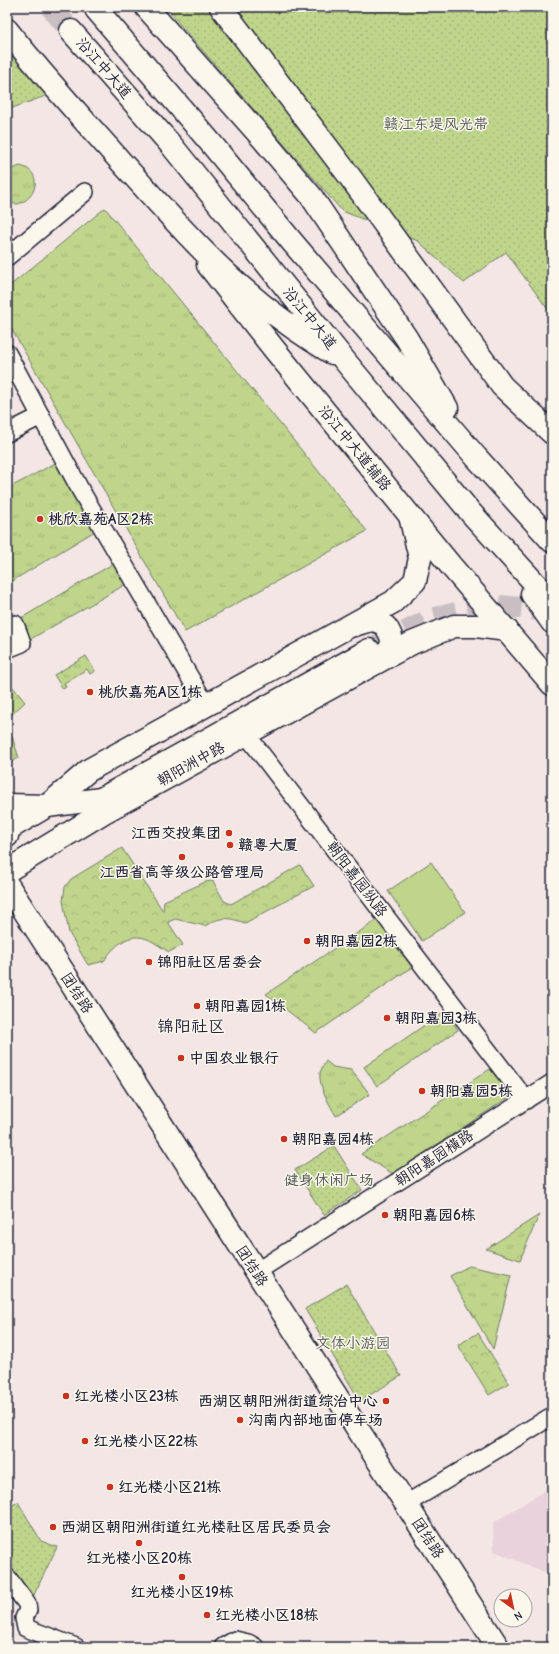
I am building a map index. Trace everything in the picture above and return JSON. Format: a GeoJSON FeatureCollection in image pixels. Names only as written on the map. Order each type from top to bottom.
{"type":"FeatureCollection","features":[{"type":"Feature","properties":{"kind":"main road"},"geometry":{"type":"LineString","coordinates":[[146,7],[263,139],[311,196],[407,339],[476,457]]}},
{"type":"Feature","properties":{"kind":"main road"},"geometry":{"type":"LineString","coordinates":[[221,7],[350,177],[502,386],[552,433]]}},
{"type":"Feature","properties":{"kind":"main road"},"geometry":{"type":"LineString","coordinates":[[96,9],[476,457],[552,541]]}},
{"type":"Feature","properties":{"kind":"main road"},"geometry":{"type":"LineString","coordinates":[[7,30],[37,67],[162,208],[228,275],[255,299],[300,334],[345,361]]}},
{"type":"Feature","properties":{"kind":"main road","name":"沿江中大道"},"geometry":{"type":"LineString","coordinates":[[72,31],[172,146],[345,361],[471,512],[552,602]]}},
{"type":"Feature","properties":{"kind":"main road","name":"沿江中大道辅路"},"geometry":{"type":"LineString","coordinates":[[162,208],[410,516],[451,566],[508,630],[552,684]]}},
{"type":"Feature","properties":{"kind":"main road"},"geometry":{"type":"LineString","coordinates":[[471,512],[552,622]]}},
{"type":"Feature","properties":{"kind":"main road","name":"朝阳洲中路"},"geometry":{"type":"LineString","coordinates":[[7,836],[8,829],[47,806],[89,770],[393,602],[415,581],[420,558],[410,516]]}},
{"type":"Feature","properties":{"kind":"main road","name":"朝阳洲中路"},"geometry":{"type":"LineString","coordinates":[[347,627],[368,620],[377,621],[386,627],[392,637],[392,644],[386,654],[373,656]]}},
{"type":"Feature","properties":{"kind":"main road","name":"朝阳洲中路"},"geometry":{"type":"LineString","coordinates":[[7,871],[104,812],[246,734],[373,656],[412,643],[454,626],[476,626],[508,630]]}},
{"type":"Feature","properties":{"kind":"main road"},"geometry":{"type":"LineString","coordinates":[[508,630],[552,678]]}},
{"type":"Feature","properties":{"kind":"main road"},"geometry":{"type":"LineString","coordinates":[[7,805],[47,806],[101,799],[373,656]]}},
{"type":"Feature","properties":{"kind":"main road","name":"团结路"},"geometry":{"type":"LineString","coordinates":[[7,884],[498,1647]]}},
{"type":"Feature","properties":{"kind":"street"},"geometry":{"type":"LineString","coordinates":[[7,257],[85,192]]}},
{"type":"Feature","properties":{"kind":"street"},"geometry":{"type":"LineString","coordinates":[[7,353],[81,491],[206,705]]}},
{"type":"Feature","properties":{"kind":"street"},"geometry":{"type":"LineString","coordinates":[[7,433],[40,416]]}},
{"type":"Feature","properties":{"kind":"street"},"geometry":{"type":"LineString","coordinates":[[7,627],[15,624],[22,643],[7,649]]}},
{"type":"Feature","properties":{"kind":"street","name":"朝阳嘉园纵路"},"geometry":{"type":"LineString","coordinates":[[246,734],[526,1100]]}},
{"type":"Feature","properties":{"kind":"street","name":"朝阳嘉园横路"},"geometry":{"type":"LineString","coordinates":[[256,1272],[552,1083]]}},
{"type":"Feature","properties":{"kind":"street"},"geometry":{"type":"LineString","coordinates":[[409,1509],[552,1416]]}},
{"type":"Feature","properties":{"kind":"street"},"geometry":{"type":"LineString","coordinates":[[409,1509],[552,1429]]}},
{"type":"Feature","properties":{"kind":"street"},"geometry":{"type":"LineString","coordinates":[[7,1577],[28,1604],[28,1610],[24,1618],[26,1628],[76,1647]]}},
{"type":"Feature","properties":{"kind":"street"},"geometry":{"type":"LineString","coordinates":[[222,1647],[235,1640],[248,1643],[255,1647]]}},
{"type":"Feature","properties":{"kind":"shaded area"},"geometry":{"type":"Polygon","coordinates":[[[552,1486],[552,1575],[494,1551],[493,1523],[552,1486]]]}},
{"type":"Feature","properties":{"kind":"green space","name":"赣江东堤风光带"},"geometry":{"type":"Polygon","coordinates":[[[167,7],[546,7],[552,15],[552,315],[506,252],[464,283],[418,241],[342,211],[175,19],[167,7]]]}},
{"type":"Feature","properties":{"kind":"green space"},"geometry":{"type":"Polygon","coordinates":[[[7,47],[48,95],[7,110],[7,47]]]}},
{"type":"Feature","properties":{"kind":"green space"},"geometry":{"type":"Polygon","coordinates":[[[20,166],[28,169],[35,179],[33,192],[24,201],[17,204],[7,203],[7,171],[20,166]]]}},
{"type":"Feature","properties":{"kind":"green space"},"geometry":{"type":"Polygon","coordinates":[[[105,208],[367,531],[185,632],[7,321],[7,288],[105,208]]]}},
{"type":"Feature","properties":{"kind":"green space"},"geometry":{"type":"Polygon","coordinates":[[[61,460],[100,528],[7,584],[7,489],[61,460]]]}},
{"type":"Feature","properties":{"kind":"green space"},"geometry":{"type":"Polygon","coordinates":[[[116,562],[128,583],[29,640],[18,620],[116,562]]]}},
{"type":"Feature","properties":{"kind":"green space"},"geometry":{"type":"Polygon","coordinates":[[[86,656],[95,671],[90,674],[87,669],[64,683],[66,687],[63,689],[54,675],[86,656]]]}},
{"type":"Feature","properties":{"kind":"green space"},"geometry":{"type":"Polygon","coordinates":[[[7,680],[25,702],[7,719],[7,680]]]}},
{"type":"Feature","properties":{"kind":"green space"},"geometry":{"type":"Polygon","coordinates":[[[7,721],[19,758],[9,763],[7,758],[7,721]]]}},
{"type":"Feature","properties":{"kind":"green space"},"geometry":{"type":"Polygon","coordinates":[[[122,848],[163,911],[164,901],[205,882],[213,881],[224,901],[231,904],[300,865],[314,886],[245,923],[224,918],[215,920],[205,926],[175,919],[168,922],[183,945],[169,952],[142,937],[133,937],[118,944],[104,961],[88,965],[69,933],[63,901],[65,887],[71,879],[122,848]]]}},
{"type":"Feature","properties":{"kind":"green space"},"geometry":{"type":"Polygon","coordinates":[[[431,862],[465,912],[422,941],[388,891],[431,862]]]}},
{"type":"Feature","properties":{"kind":"green space"},"geometry":{"type":"Polygon","coordinates":[[[377,920],[412,967],[316,1033],[266,994],[377,920]]]}},
{"type":"Feature","properties":{"kind":"green space"},"geometry":{"type":"Polygon","coordinates":[[[445,1011],[458,1030],[377,1086],[364,1067],[445,1011]]]}},
{"type":"Feature","properties":{"kind":"green space"},"geometry":{"type":"Polygon","coordinates":[[[326,1061],[333,1067],[351,1070],[370,1094],[336,1116],[321,1084],[320,1073],[326,1061]]]}},
{"type":"Feature","properties":{"kind":"green space"},"geometry":{"type":"Polygon","coordinates":[[[493,1067],[512,1095],[393,1174],[361,1154],[493,1067]]]}},
{"type":"Feature","properties":{"kind":"green space","name":"健身休闲广场"},"geometry":{"type":"Polygon","coordinates":[[[334,1146],[362,1190],[324,1215],[295,1170],[334,1146]]]}},
{"type":"Feature","properties":{"kind":"green space"},"geometry":{"type":"Polygon","coordinates":[[[539,1215],[520,1260],[486,1249],[539,1215]]]}},
{"type":"Feature","properties":{"kind":"green space"},"geometry":{"type":"Polygon","coordinates":[[[469,1266],[511,1275],[493,1349],[450,1276],[469,1266]]]}},
{"type":"Feature","properties":{"kind":"green space","name":"文体小游园"},"geometry":{"type":"Polygon","coordinates":[[[346,1284],[401,1376],[360,1401],[305,1309],[346,1284]]]}},
{"type":"Feature","properties":{"kind":"green space"},"geometry":{"type":"Polygon","coordinates":[[[478,1333],[509,1383],[489,1395],[458,1345],[478,1333]]]}},
{"type":"Feature","properties":{"kind":"green space"},"geometry":{"type":"Polygon","coordinates":[[[18,1502],[41,1541],[57,1547],[31,1601],[7,1587],[7,1508],[18,1502]]]}},
{"type":"Feature","properties":{"kind":"tunnel"},"geometry":{"type":"LineString","coordinates":[[51,7],[71,31]]}},
{"type":"Feature","properties":{"kind":"tunnel"},"geometry":{"type":"LineString","coordinates":[[376,647],[431,619],[489,605],[552,611]]}},
{"type":"Feature","properties":{"kind":"place","name":"桃欣嘉苑A区2栋"},"geometry":{"type":"Point","coordinates":[40,519]}},
{"type":"Feature","properties":{"kind":"place","name":"桃欣嘉苑A区1栋"},"geometry":{"type":"Point","coordinates":[90,692]}},
{"type":"Feature","properties":{"kind":"place","name":"江西交投集团"},"geometry":{"type":"Point","coordinates":[229,833]}},
{"type":"Feature","properties":{"kind":"place","name":"赣粤大厦"},"geometry":{"type":"Point","coordinates":[230,845]}},
{"type":"Feature","properties":{"kind":"place","name":"江西省高等级公路管理局"},"geometry":{"type":"Point","coordinates":[182,857]}},
{"type":"Feature","properties":{"kind":"place","name":"朝阳嘉园2栋"},"geometry":{"type":"Point","coordinates":[307,941]}},
{"type":"Feature","properties":{"kind":"place","name":"锦阳社区居委会"},"geometry":{"type":"Point","coordinates":[149,962]}},
{"type":"Feature","properties":{"kind":"place","name":"朝阳嘉园1栋"},"geometry":{"type":"Point","coordinates":[197,1006]}},
{"type":"Feature","properties":{"kind":"place","name":"朝阳嘉园3栋"},"geometry":{"type":"Point","coordinates":[387,1018]}},
{"type":"Feature","properties":{"kind":"place","name":"中国农业银行"},"geometry":{"type":"Point","coordinates":[181,1058]}},
{"type":"Feature","properties":{"kind":"place","name":"朝阳嘉园5栋"},"geometry":{"type":"Point","coordinates":[422,1091]}},
{"type":"Feature","properties":{"kind":"place","name":"朝阳嘉园4栋"},"geometry":{"type":"Point","coordinates":[284,1139]}},
{"type":"Feature","properties":{"kind":"place","name":"朝阳嘉园6栋"},"geometry":{"type":"Point","coordinates":[385,1215]}},
{"type":"Feature","properties":{"kind":"place","name":"红光楼小区23栋"},"geometry":{"type":"Point","coordinates":[66,1396]}},
{"type":"Feature","properties":{"kind":"place","name":"西湖区朝阳洲街道综治中心"},"geometry":{"type":"Point","coordinates":[386,1401]}},
{"type":"Feature","properties":{"kind":"place","name":"沟南内部地面停车场"},"geometry":{"type":"Point","coordinates":[240,1420]}},
{"type":"Feature","properties":{"kind":"place","name":"红光楼小区22栋"},"geometry":{"type":"Point","coordinates":[85,1441]}},
{"type":"Feature","properties":{"kind":"place","name":"红光楼小区21栋"},"geometry":{"type":"Point","coordinates":[110,1487]}},
{"type":"Feature","properties":{"kind":"place","name":"西湖区朝阳洲街道红光楼社区居民委员会"},"geometry":{"type":"Point","coordinates":[53,1527]}},
{"type":"Feature","properties":{"kind":"place","name":"红光楼小区20栋"},"geometry":{"type":"Point","coordinates":[139,1543]}},
{"type":"Feature","properties":{"kind":"place","name":"红光楼小区19栋"},"geometry":{"type":"Point","coordinates":[182,1577]}},
{"type":"Feature","properties":{"kind":"place","name":"红光楼小区18栋"},"geometry":{"type":"Point","coordinates":[207,1615]}},
{"type":"Feature","properties":{"kind":"district","name":"锦阳社区"},"geometry":{"type":"Point","coordinates":[191,1026]}}]}
